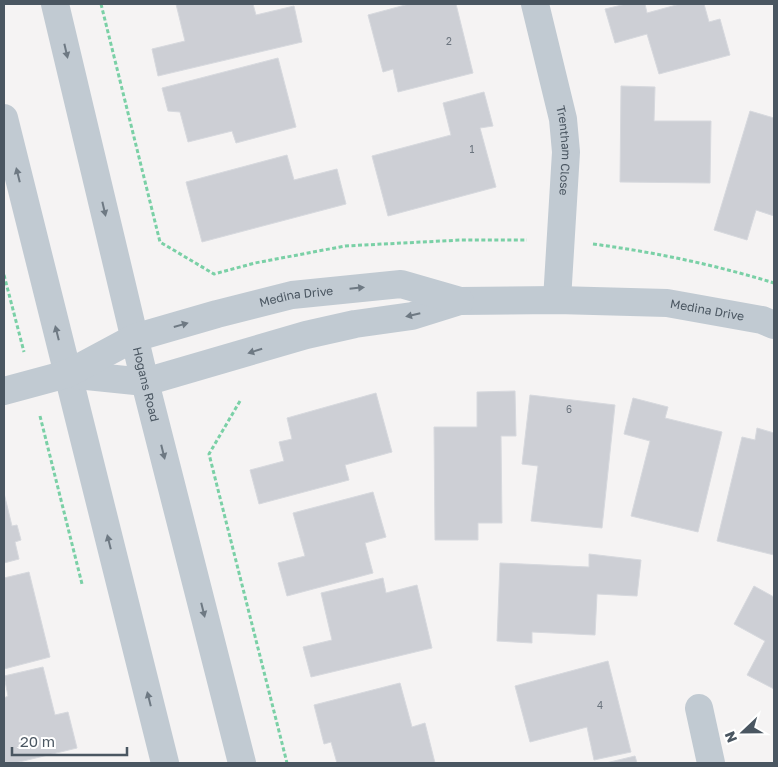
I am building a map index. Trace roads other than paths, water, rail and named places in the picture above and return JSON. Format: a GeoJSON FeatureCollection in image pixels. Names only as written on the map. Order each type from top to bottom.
{"type":"FeatureCollection","features":[{"type":"Feature","properties":{"kind":"street","name":"Hogans Road"},"geometry":{"type":"LineString","coordinates":[[55,4],[134,338],[242,763]]}},
{"type":"Feature","properties":{"kind":"street","name":"Trentham Close"},"geometry":{"type":"LineString","coordinates":[[536,4],[563,119],[566,152],[557,300]]}},
{"type":"Feature","properties":{"kind":"street"},"geometry":{"type":"LineString","coordinates":[[4,118],[165,763]]}},
{"type":"Feature","properties":{"kind":"street","name":"Medina Drive"},"geometry":{"type":"LineString","coordinates":[[67,374],[134,338],[217,314],[310,293],[401,284],[460,301],[557,300],[667,303],[762,320],[774,325]]}},
{"type":"Feature","properties":{"kind":"street","name":"Medina Drive"},"geometry":{"type":"LineString","coordinates":[[145,382],[306,335],[355,324],[412,316],[460,301]]}},
{"type":"Feature","properties":{"kind":"street"},"geometry":{"type":"LineString","coordinates":[[4,391],[67,374],[145,382]]}},
{"type":"Feature","properties":{"kind":"street"},"geometry":{"type":"LineString","coordinates":[[699,708],[711,763]]}}]}
